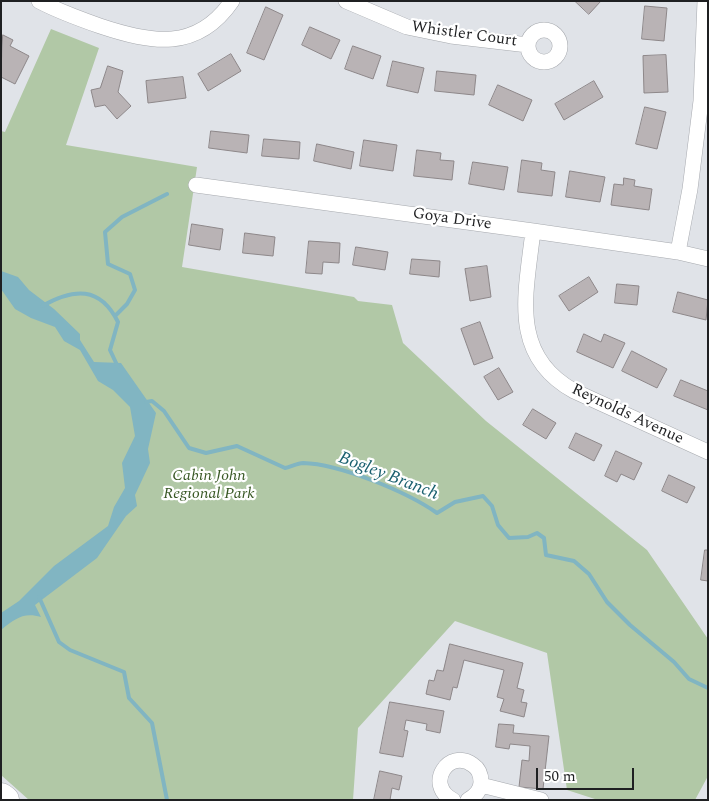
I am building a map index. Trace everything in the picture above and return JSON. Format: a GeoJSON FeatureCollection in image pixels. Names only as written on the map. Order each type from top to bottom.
{"type":"FeatureCollection","features":[{"type":"Feature","properties":{"kind":"highway"},"geometry":{"type":"LineString","coordinates":[[1,796],[5,800]]}},
{"type":"Feature","properties":{"kind":"street"},"geometry":{"type":"LineString","coordinates":[[39,1],[130,36],[169,40],[202,30],[221,16],[232,1]]}},
{"type":"Feature","properties":{"kind":"street","name":"Whistler Court"},"geometry":{"type":"LineString","coordinates":[[346,1],[407,27],[450,36],[528,44]]}},
{"type":"Feature","properties":{"kind":"street"},"geometry":{"type":"LineString","coordinates":[[678,252],[690,189],[702,101],[705,1]]}},
{"type":"Feature","properties":{"kind":"street","name":"Goya Drive"},"geometry":{"type":"LineString","coordinates":[[196,185],[533,231],[678,252],[708,259]]}},
{"type":"Feature","properties":{"kind":"street","name":"Reynolds Avenue"},"geometry":{"type":"LineString","coordinates":[[533,231],[525,318],[530,342],[545,368],[562,385],[574,392],[708,452]]}},
{"type":"Feature","properties":{"kind":"street"},"geometry":{"type":"LineString","coordinates":[[453,800],[444,793],[440,781],[443,769],[453,761],[465,760],[476,767],[481,779],[481,785],[475,795],[468,800]]}},
{"type":"Feature","properties":{"kind":"street"},"geometry":{"type":"LineString","coordinates":[[481,785],[541,800]]}},
{"type":"Feature","properties":{"kind":"green space","name":"Cabin John Regional Park"},"geometry":{"type":"Polygon","coordinates":[[[51,29],[99,48],[66,145],[197,167],[182,267],[354,297],[358,301],[392,305],[403,343],[486,421],[647,550],[708,639],[708,776],[695,800],[598,800],[567,790],[547,653],[455,621],[358,728],[353,800],[29,800],[1,775],[1,131],[5,132],[51,29]]]}},
{"type":"Feature","properties":{"kind":"water"},"geometry":{"type":"Polygon","coordinates":[[[1,271],[18,277],[29,290],[54,309],[80,334],[80,340],[94,362],[121,363],[156,413],[148,449],[150,463],[135,495],[137,506],[126,516],[97,558],[35,605],[41,617],[24,616],[1,630],[1,613],[19,601],[54,566],[108,526],[114,507],[125,488],[122,463],[135,436],[130,407],[113,390],[98,381],[80,350],[64,341],[55,327],[31,318],[15,309],[1,289],[1,271]]]}},
{"type":"Feature","properties":{"kind":"building"},"geometry":{"type":"Polygon","coordinates":[[[575,1],[601,1],[589,14],[575,1]]]}},
{"type":"Feature","properties":{"kind":"building"},"geometry":{"type":"Polygon","coordinates":[[[645,6],[667,8],[664,41],[642,39],[645,6]]]}},
{"type":"Feature","properties":{"kind":"building"},"geometry":{"type":"Polygon","coordinates":[[[266,7],[283,15],[264,60],[247,53],[266,7]]]}},
{"type":"Feature","properties":{"kind":"building"},"geometry":{"type":"Polygon","coordinates":[[[310,27],[340,40],[331,59],[302,45],[310,27]]]}},
{"type":"Feature","properties":{"kind":"building"},"geometry":{"type":"Polygon","coordinates":[[[3,35],[13,40],[10,46],[29,56],[15,84],[1,77],[3,35]]]}},
{"type":"Feature","properties":{"kind":"building"},"geometry":{"type":"Polygon","coordinates":[[[353,46],[381,56],[373,79],[345,69],[353,46]]]}},
{"type":"Feature","properties":{"kind":"building"},"geometry":{"type":"Polygon","coordinates":[[[231,54],[241,71],[208,91],[198,74],[231,54]]]}},
{"type":"Feature","properties":{"kind":"building"},"geometry":{"type":"Polygon","coordinates":[[[666,55],[668,92],[644,93],[643,56],[666,55]]]}},
{"type":"Feature","properties":{"kind":"building"},"geometry":{"type":"Polygon","coordinates":[[[393,61],[424,68],[418,93],[387,86],[393,61]]]}},
{"type":"Feature","properties":{"kind":"building"},"geometry":{"type":"Polygon","coordinates":[[[108,66],[123,71],[118,92],[131,106],[117,119],[105,105],[95,107],[91,90],[100,88],[108,66]]]}},
{"type":"Feature","properties":{"kind":"building"},"geometry":{"type":"Polygon","coordinates":[[[437,71],[476,75],[474,95],[435,91],[437,71]]]}},
{"type":"Feature","properties":{"kind":"building"},"geometry":{"type":"Polygon","coordinates":[[[183,77],[186,98],[148,103],[146,81],[183,77]]]}},
{"type":"Feature","properties":{"kind":"building"},"geometry":{"type":"Polygon","coordinates":[[[594,81],[603,97],[564,120],[555,104],[594,81]]]}},
{"type":"Feature","properties":{"kind":"building"},"geometry":{"type":"Polygon","coordinates":[[[498,85],[532,100],[523,121],[489,105],[498,85]]]}},
{"type":"Feature","properties":{"kind":"building"},"geometry":{"type":"Polygon","coordinates":[[[645,107],[666,112],[657,149],[636,144],[645,107]]]}},
{"type":"Feature","properties":{"kind":"building"},"geometry":{"type":"Polygon","coordinates":[[[211,131],[249,135],[247,153],[209,148],[211,131]]]}},
{"type":"Feature","properties":{"kind":"building"},"geometry":{"type":"Polygon","coordinates":[[[264,139],[300,142],[299,159],[262,156],[264,139]]]}},
{"type":"Feature","properties":{"kind":"building"},"geometry":{"type":"Polygon","coordinates":[[[364,140],[397,145],[393,171],[360,166],[364,140]]]}},
{"type":"Feature","properties":{"kind":"building"},"geometry":{"type":"Polygon","coordinates":[[[317,144],[354,152],[351,169],[314,161],[317,144]]]}},
{"type":"Feature","properties":{"kind":"building"},"geometry":{"type":"Polygon","coordinates":[[[417,150],[441,153],[440,160],[454,161],[452,180],[414,176],[417,150]]]}},
{"type":"Feature","properties":{"kind":"building"},"geometry":{"type":"Polygon","coordinates":[[[522,160],[542,163],[541,170],[555,172],[552,196],[518,192],[522,160]]]}},
{"type":"Feature","properties":{"kind":"building"},"geometry":{"type":"Polygon","coordinates":[[[473,162],[508,167],[504,190],[469,184],[473,162]]]}},
{"type":"Feature","properties":{"kind":"building"},"geometry":{"type":"Polygon","coordinates":[[[570,171],[605,177],[600,202],[566,197],[570,171]]]}},
{"type":"Feature","properties":{"kind":"building"},"geometry":{"type":"Polygon","coordinates":[[[624,178],[635,180],[634,186],[652,189],[649,210],[611,205],[614,184],[623,185],[624,178]]]}},
{"type":"Feature","properties":{"kind":"building"},"geometry":{"type":"Polygon","coordinates":[[[192,224],[223,229],[220,250],[189,245],[192,224]]]}},
{"type":"Feature","properties":{"kind":"building"},"geometry":{"type":"Polygon","coordinates":[[[245,233],[275,237],[273,256],[243,253],[245,233]]]}},
{"type":"Feature","properties":{"kind":"building"},"geometry":{"type":"Polygon","coordinates":[[[309,241],[340,243],[339,263],[323,262],[322,274],[306,273],[309,241]]]}},
{"type":"Feature","properties":{"kind":"building"},"geometry":{"type":"Polygon","coordinates":[[[356,247],[388,252],[385,270],[353,265],[356,247]]]}},
{"type":"Feature","properties":{"kind":"building"},"geometry":{"type":"Polygon","coordinates":[[[412,259],[440,261],[439,277],[410,274],[412,259]]]}},
{"type":"Feature","properties":{"kind":"building"},"geometry":{"type":"Polygon","coordinates":[[[487,266],[491,297],[470,301],[465,269],[487,266]]]}},
{"type":"Feature","properties":{"kind":"building"},"geometry":{"type":"Polygon","coordinates":[[[589,277],[598,292],[569,311],[559,296],[589,277]]]}},
{"type":"Feature","properties":{"kind":"building"},"geometry":{"type":"Polygon","coordinates":[[[617,284],[639,286],[637,305],[615,303],[617,284]]]}},
{"type":"Feature","properties":{"kind":"building"},"geometry":{"type":"Polygon","coordinates":[[[678,292],[708,300],[706,320],[673,312],[678,292]]]}},
{"type":"Feature","properties":{"kind":"building"},"geometry":{"type":"Polygon","coordinates":[[[480,322],[493,358],[474,365],[461,329],[480,322]]]}},
{"type":"Feature","properties":{"kind":"building"},"geometry":{"type":"Polygon","coordinates":[[[584,334],[601,342],[604,334],[625,343],[613,368],[577,352],[584,334]]]}},
{"type":"Feature","properties":{"kind":"building"},"geometry":{"type":"Polygon","coordinates":[[[632,351],[667,369],[657,388],[622,371],[632,351]]]}},
{"type":"Feature","properties":{"kind":"building"},"geometry":{"type":"Polygon","coordinates":[[[499,368],[513,392],[498,400],[484,377],[499,368]]]}},
{"type":"Feature","properties":{"kind":"building"},"geometry":{"type":"Polygon","coordinates":[[[681,380],[708,391],[708,410],[674,396],[681,380]]]}},
{"type":"Feature","properties":{"kind":"building"},"geometry":{"type":"Polygon","coordinates":[[[533,409],[556,423],[546,439],[523,425],[533,409]]]}},
{"type":"Feature","properties":{"kind":"building"},"geometry":{"type":"Polygon","coordinates":[[[576,433],[602,445],[594,461],[569,448],[576,433]]]}},
{"type":"Feature","properties":{"kind":"building"},"geometry":{"type":"Polygon","coordinates":[[[616,451],[642,463],[634,480],[621,474],[617,482],[605,476],[616,451]]]}},
{"type":"Feature","properties":{"kind":"building"},"geometry":{"type":"Polygon","coordinates":[[[669,475],[695,487],[687,503],[662,491],[669,475]]]}},
{"type":"Feature","properties":{"kind":"building"},"geometry":{"type":"Polygon","coordinates":[[[705,550],[708,550],[708,581],[701,580],[705,550]]]}},
{"type":"Feature","properties":{"kind":"building"},"geometry":{"type":"Polygon","coordinates":[[[450,644],[523,663],[517,688],[524,690],[521,702],[527,703],[524,717],[500,711],[504,699],[497,697],[504,670],[464,660],[457,688],[453,687],[450,700],[426,694],[429,680],[434,681],[437,670],[443,671],[450,644]]]}},
{"type":"Feature","properties":{"kind":"building"},"geometry":{"type":"Polygon","coordinates":[[[390,702],[444,711],[440,733],[426,730],[427,724],[406,720],[404,730],[408,731],[403,757],[380,753],[390,702]]]}},
{"type":"Feature","properties":{"kind":"building"},"geometry":{"type":"Polygon","coordinates":[[[499,724],[514,725],[513,733],[549,736],[543,789],[519,787],[522,760],[529,761],[530,746],[510,744],[509,749],[496,747],[499,724]]]}},
{"type":"Feature","properties":{"kind":"building"},"geometry":{"type":"Polygon","coordinates":[[[380,771],[402,776],[399,790],[392,788],[390,800],[374,800],[380,771]]]}},
{"type":"Feature","properties":{"kind":"waterway"},"geometry":{"type":"LineString","coordinates":[[115,316],[127,304],[135,290],[130,274],[108,264],[105,232],[122,217],[167,194]]}},
{"type":"Feature","properties":{"kind":"waterway"},"geometry":{"type":"LineString","coordinates":[[42,306],[54,300],[75,294],[94,296],[103,302],[111,310],[118,322],[110,350],[118,367]]}},
{"type":"Feature","properties":{"kind":"waterway","name":"Bogley Branch"},"geometry":{"type":"LineString","coordinates":[[146,402],[152,401],[164,411],[189,448],[206,453],[237,446],[285,468],[303,463],[335,468],[391,488],[409,496],[437,513],[455,502],[483,496],[492,506],[498,525],[509,538],[528,537],[537,533],[544,538],[546,555],[574,561],[589,574],[607,602],[630,625],[674,662],[689,679],[708,688]]}},
{"type":"Feature","properties":{"kind":"waterway"},"geometry":{"type":"LineString","coordinates":[[39,597],[59,642],[70,650],[124,672],[129,698],[152,723],[167,800]]}}]}
